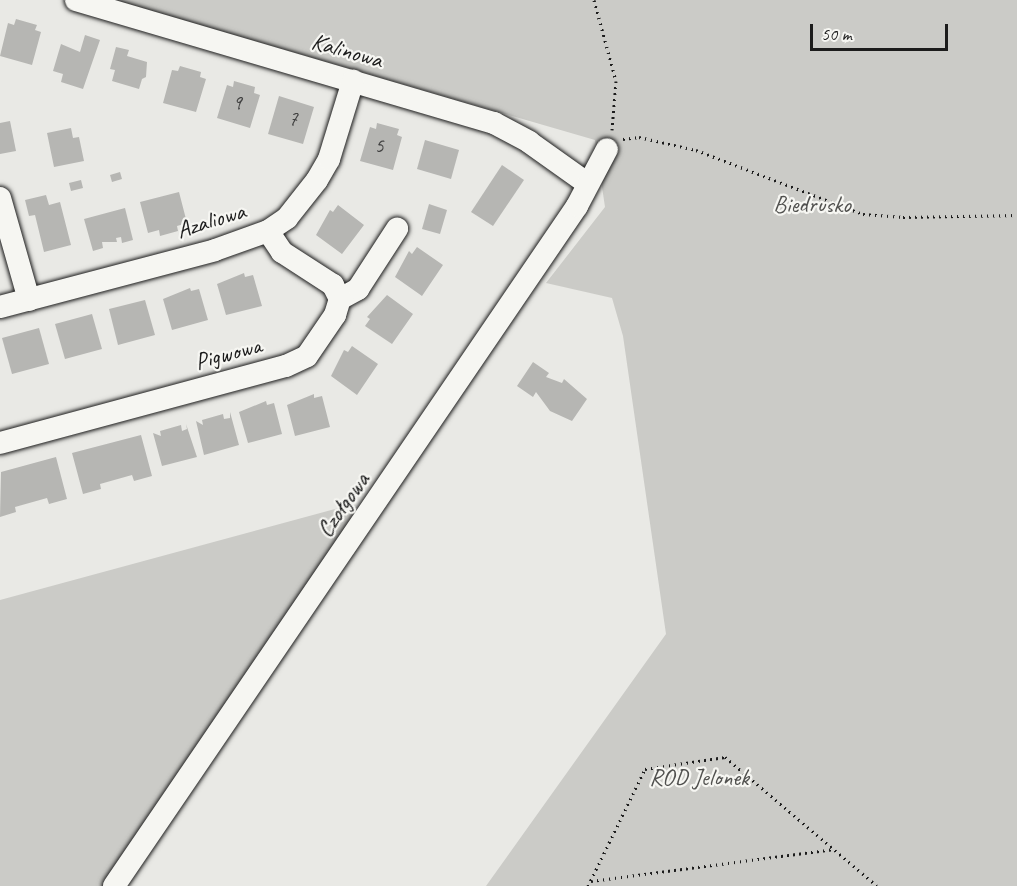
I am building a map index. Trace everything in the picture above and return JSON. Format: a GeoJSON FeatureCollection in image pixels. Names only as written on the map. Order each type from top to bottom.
{"type":"FeatureCollection","features":[{"type":"Feature","properties":{"kind":"street","name":"Kalinowa"},"geometry":{"type":"LineString","coordinates":[[76,0],[494,123],[529,141],[588,184]]}},
{"type":"Feature","properties":{"kind":"street","name":"Azaliowa"},"geometry":{"type":"LineString","coordinates":[[0,308],[215,250],[268,231],[300,203],[321,173],[353,81]]}},
{"type":"Feature","properties":{"kind":"street","name":"Czołgowa"},"geometry":{"type":"LineString","coordinates":[[114,886],[381,500],[588,184],[607,149]]}},
{"type":"Feature","properties":{"kind":"street"},"geometry":{"type":"LineString","coordinates":[[0,198],[29,300]]}},
{"type":"Feature","properties":{"kind":"street"},"geometry":{"type":"LineString","coordinates":[[268,231],[282,252],[333,285],[340,299],[358,289],[397,229]]}},
{"type":"Feature","properties":{"kind":"street","name":"Pigwowa"},"geometry":{"type":"LineString","coordinates":[[0,443],[286,366],[307,356],[335,315],[340,299]]}},
{"type":"Feature","properties":{"kind":"path"},"geometry":{"type":"LineString","coordinates":[[594,0],[618,96],[607,149]]}},
{"type":"Feature","properties":{"kind":"path"},"geometry":{"type":"LineString","coordinates":[[607,149],[622,139],[639,137],[666,142],[808,190],[862,214],[903,218],[1017,215]]}},
{"type":"Feature","properties":{"kind":"path"},"geometry":{"type":"LineString","coordinates":[[588,886],[645,770],[725,757],[877,886]]}},
{"type":"Feature","properties":{"kind":"path"},"geometry":{"type":"LineString","coordinates":[[591,881],[833,849]]}},
{"type":"Feature","properties":{"kind":"green space","name":"Biedrusko"},"geometry":{"type":"Polygon","coordinates":[[[115,0],[1017,0],[1017,886],[486,886],[666,634],[623,336],[612,298],[546,283],[605,207],[595,140],[115,0]]]}},
{"type":"Feature","properties":{"kind":"green space"},"geometry":{"type":"Polygon","coordinates":[[[346,506],[356,518],[107,886],[0,886],[0,600],[346,506]]]}},
{"type":"Feature","properties":{"kind":"building"},"geometry":{"type":"Polygon","coordinates":[[[16,19],[37,25],[35,30],[41,32],[32,65],[0,56],[8,23],[14,25],[16,19]]]}},
{"type":"Feature","properties":{"kind":"building"},"geometry":{"type":"Polygon","coordinates":[[[85,35],[100,40],[83,89],[61,82],[63,74],[53,71],[61,44],[80,52],[85,35]]]}},
{"type":"Feature","properties":{"kind":"building"},"geometry":{"type":"Polygon","coordinates":[[[116,47],[129,50],[127,56],[147,62],[146,77],[142,79],[139,89],[112,81],[115,70],[110,69],[116,47]]]}},
{"type":"Feature","properties":{"kind":"building"},"geometry":{"type":"Polygon","coordinates":[[[180,66],[201,72],[200,77],[206,79],[196,112],[163,103],[172,70],[178,71],[180,66]]]}},
{"type":"Feature","properties":{"kind":"building"},"geometry":{"type":"Polygon","coordinates":[[[234,81],[255,87],[254,93],[260,95],[250,128],[217,118],[227,85],[233,87],[234,81]]]}},
{"type":"Feature","properties":{"kind":"building"},"geometry":{"type":"Polygon","coordinates":[[[279,96],[314,107],[303,144],[268,134],[279,96]]]}},
{"type":"Feature","properties":{"kind":"building"},"geometry":{"type":"Polygon","coordinates":[[[10,121],[16,151],[0,154],[0,123],[10,121]]]}},
{"type":"Feature","properties":{"kind":"building"},"geometry":{"type":"Polygon","coordinates":[[[377,123],[399,129],[397,135],[402,137],[393,170],[360,161],[370,127],[376,129],[377,123]]]}},
{"type":"Feature","properties":{"kind":"building"},"geometry":{"type":"Polygon","coordinates":[[[71,128],[73,138],[79,137],[84,161],[54,167],[47,133],[71,128]]]}},
{"type":"Feature","properties":{"kind":"building"},"geometry":{"type":"Polygon","coordinates":[[[425,140],[459,150],[451,179],[417,169],[425,140]]]}},
{"type":"Feature","properties":{"kind":"building"},"geometry":{"type":"Polygon","coordinates":[[[502,165],[524,180],[493,226],[471,212],[502,165]]]}},
{"type":"Feature","properties":{"kind":"building"},"geometry":{"type":"Polygon","coordinates":[[[120,172],[122,179],[112,182],[110,175],[120,172]]]}},
{"type":"Feature","properties":{"kind":"building"},"geometry":{"type":"Polygon","coordinates":[[[81,180],[83,188],[71,191],[69,183],[81,180]]]}},
{"type":"Feature","properties":{"kind":"building"},"geometry":{"type":"Polygon","coordinates":[[[179,192],[187,223],[177,226],[178,231],[160,236],[159,230],[148,233],[140,202],[179,192]]]}},
{"type":"Feature","properties":{"kind":"building"},"geometry":{"type":"Polygon","coordinates":[[[46,195],[49,205],[60,202],[71,245],[44,252],[35,215],[29,216],[25,200],[46,195]]]}},
{"type":"Feature","properties":{"kind":"building"},"geometry":{"type":"Polygon","coordinates":[[[429,204],[447,210],[440,234],[422,229],[429,204]]]}},
{"type":"Feature","properties":{"kind":"building"},"geometry":{"type":"Polygon","coordinates":[[[338,205],[364,225],[342,254],[316,235],[330,210],[333,212],[338,205]]]}},
{"type":"Feature","properties":{"kind":"building"},"geometry":{"type":"Polygon","coordinates":[[[125,208],[133,240],[122,243],[121,237],[116,238],[117,242],[102,242],[103,248],[93,251],[84,219],[125,208]]]}},
{"type":"Feature","properties":{"kind":"building"},"geometry":{"type":"Polygon","coordinates":[[[417,247],[443,265],[422,296],[395,277],[409,251],[412,254],[417,247]]]}},
{"type":"Feature","properties":{"kind":"building"},"geometry":{"type":"Polygon","coordinates":[[[244,273],[245,277],[253,275],[262,306],[226,315],[217,284],[244,273]]]}},
{"type":"Feature","properties":{"kind":"building"},"geometry":{"type":"Polygon","coordinates":[[[190,288],[191,291],[199,289],[208,320],[172,330],[163,299],[190,288]]]}},
{"type":"Feature","properties":{"kind":"building"},"geometry":{"type":"Polygon","coordinates":[[[387,295],[413,314],[392,344],[365,326],[370,319],[367,317],[387,295]]]}},
{"type":"Feature","properties":{"kind":"building"},"geometry":{"type":"Polygon","coordinates":[[[145,300],[155,335],[118,345],[109,309],[145,300]]]}},
{"type":"Feature","properties":{"kind":"building"},"geometry":{"type":"Polygon","coordinates":[[[92,314],[102,349],[65,359],[55,324],[92,314]]]}},
{"type":"Feature","properties":{"kind":"building"},"geometry":{"type":"Polygon","coordinates":[[[39,328],[49,364],[12,374],[2,338],[39,328]]]}},
{"type":"Feature","properties":{"kind":"building"},"geometry":{"type":"Polygon","coordinates":[[[352,346],[378,364],[357,395],[331,376],[344,350],[348,352],[352,346]]]}},
{"type":"Feature","properties":{"kind":"building"},"geometry":{"type":"Polygon","coordinates":[[[533,362],[549,373],[546,377],[562,383],[564,379],[587,399],[572,421],[550,411],[536,392],[533,397],[517,386],[533,362]]]}},
{"type":"Feature","properties":{"kind":"building"},"geometry":{"type":"Polygon","coordinates":[[[314,394],[314,398],[322,396],[330,427],[295,436],[287,405],[314,394]]]}},
{"type":"Feature","properties":{"kind":"building"},"geometry":{"type":"Polygon","coordinates":[[[266,401],[267,405],[274,403],[282,434],[248,443],[239,412],[266,401]]]}},
{"type":"Feature","properties":{"kind":"building"},"geometry":{"type":"Polygon","coordinates":[[[230,412],[239,445],[204,455],[196,421],[203,425],[202,420],[223,414],[224,419],[230,418],[230,412]]]}},
{"type":"Feature","properties":{"kind":"building"},"geometry":{"type":"Polygon","coordinates":[[[186,424],[197,457],[162,466],[153,433],[161,436],[160,431],[181,425],[182,431],[187,429],[186,424]]]}},
{"type":"Feature","properties":{"kind":"building"},"geometry":{"type":"Polygon","coordinates":[[[141,435],[152,476],[134,481],[132,475],[100,484],[101,489],[83,494],[72,453],[141,435]]]}},
{"type":"Feature","properties":{"kind":"building"},"geometry":{"type":"Polygon","coordinates":[[[56,457],[67,499],[49,504],[47,498],[15,507],[16,512],[0,517],[1,472],[56,457]]]}},
{"type":"Feature","properties":{"kind":"park label","name":"ROD Jelonek"},"geometry":{"type":"Point","coordinates":[699,778]}}]}
